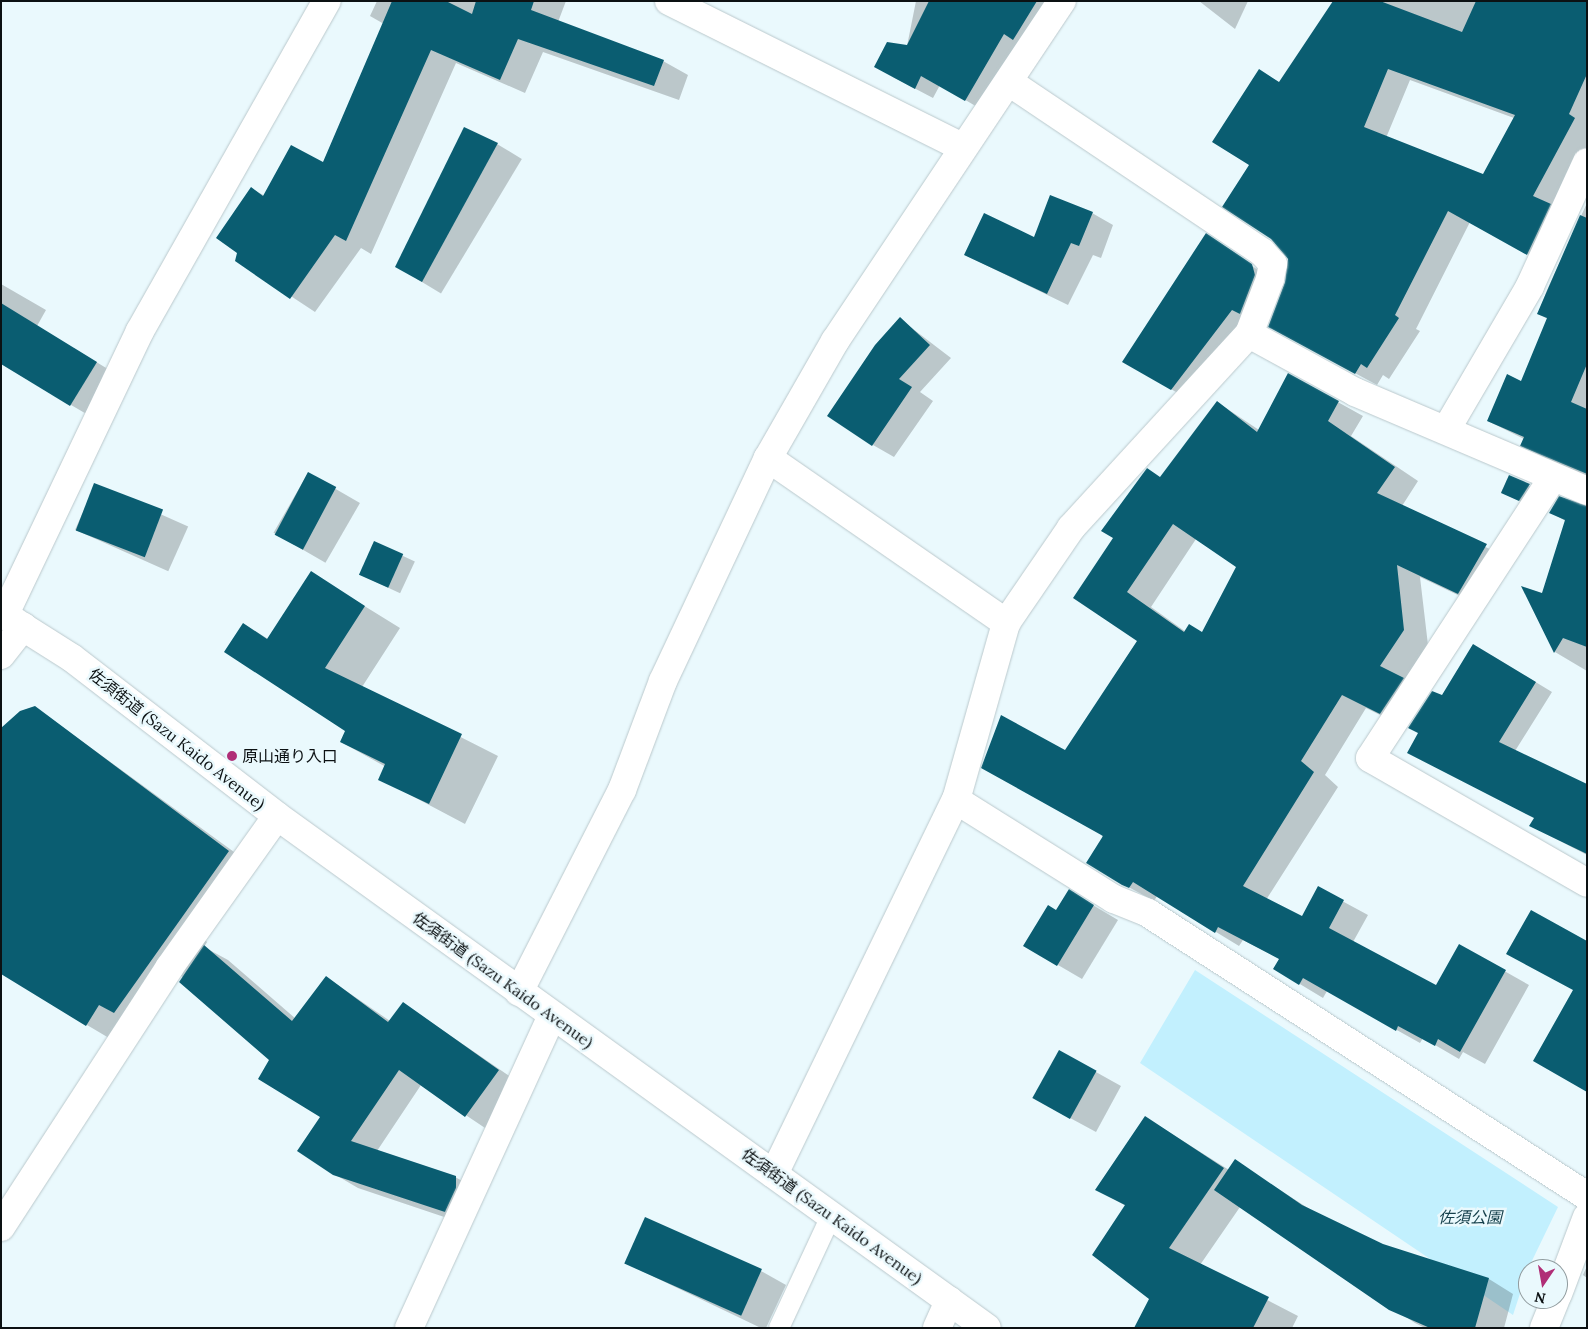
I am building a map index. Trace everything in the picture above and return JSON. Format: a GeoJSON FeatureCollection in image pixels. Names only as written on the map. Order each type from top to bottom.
{"type":"FeatureCollection","features":[{"type":"Feature","properties":{"kind":"street"},"geometry":{"type":"LineString","coordinates":[[669,1],[962,147]]}},
{"type":"Feature","properties":{"kind":"street"},"geometry":{"type":"LineString","coordinates":[[519,992],[622,790],[663,681],[768,458],[835,341],[962,147],[1009,82],[1062,1]]}},
{"type":"Feature","properties":{"kind":"street"},"geometry":{"type":"LineString","coordinates":[[1,655],[10,618],[140,331],[323,2]]}},
{"type":"Feature","properties":{"kind":"street"},"geometry":{"type":"LineString","coordinates":[[774,1174],[956,800],[1006,623],[1071,528],[1249,334],[1273,264],[1262,252],[1009,82]]}},
{"type":"Feature","properties":{"kind":"street"},"geometry":{"type":"LineString","coordinates":[[1446,430],[1530,286],[1587,162]]}},
{"type":"Feature","properties":{"kind":"street"},"geometry":{"type":"LineString","coordinates":[[1249,334],[1355,392],[1446,430],[1552,479],[1587,491]]}},
{"type":"Feature","properties":{"kind":"street"},"geometry":{"type":"LineString","coordinates":[[768,458],[1006,623]]}},
{"type":"Feature","properties":{"kind":"street"},"geometry":{"type":"LineString","coordinates":[[1552,479],[1370,758],[1587,883]]}},
{"type":"Feature","properties":{"kind":"street","name":"佐須街道 (Sazu Kaido Avenue)"},"geometry":{"type":"LineString","coordinates":[[10,618],[72,658],[277,816],[987,1328]]}},
{"type":"Feature","properties":{"kind":"street"},"geometry":{"type":"LineString","coordinates":[[956,800],[1114,899],[1148,913],[1587,1196]]}},
{"type":"Feature","properties":{"kind":"street"},"geometry":{"type":"LineString","coordinates":[[1,1227],[169,968],[277,816]]}},
{"type":"Feature","properties":{"kind":"street"},"geometry":{"type":"LineString","coordinates":[[409,1328],[552,1016]]}},
{"type":"Feature","properties":{"kind":"street"},"geometry":{"type":"LineString","coordinates":[[1568,1267],[1587,1217]]}},
{"type":"Feature","properties":{"kind":"street"},"geometry":{"type":"LineString","coordinates":[[937,1328],[949,1301]]}},
{"type":"Feature","properties":{"kind":"street"},"geometry":{"type":"LineString","coordinates":[[1544,1328],[1552,1309]]}},
{"type":"Feature","properties":{"kind":"lane"},"geometry":{"type":"LineString","coordinates":[[779,1328],[831,1216]]}},
{"type":"Feature","properties":{"kind":"green space","name":"佐須公園"},"geometry":{"type":"Polygon","coordinates":[[[1195,970],[1558,1207],[1533,1259],[1518,1259],[1518,1300],[1513,1315],[1140,1063],[1195,970]]]}},
{"type":"Feature","properties":{"kind":"building"},"geometry":{"type":"Polygon","coordinates":[[[392,1],[446,1],[472,14],[476,1],[534,1],[531,10],[664,60],[654,86],[518,39],[500,80],[431,50],[346,241],[335,235],[290,299],[235,261],[237,253],[216,238],[251,187],[263,196],[291,145],[323,162],[392,1]]]}},
{"type":"Feature","properties":{"kind":"building"},"geometry":{"type":"Polygon","coordinates":[[[929,1],[1037,1],[1013,40],[1004,34],[965,101],[921,76],[915,89],[874,67],[887,42],[907,45],[929,1]]]}},
{"type":"Feature","properties":{"kind":"building"},"geometry":{"type":"Polygon","coordinates":[[[1333,1],[1380,1],[1462,32],[1476,1],[1587,1],[1587,74],[1569,114],[1575,118],[1533,196],[1551,204],[1527,255],[1448,211],[1395,315],[1399,318],[1367,368],[1361,364],[1355,374],[1268,327],[1285,282],[1288,259],[1271,239],[1222,207],[1249,165],[1212,142],[1259,69],[1279,82],[1333,1]],[[1388,69],[1364,127],[1483,174],[1515,115],[1388,69]]]}},
{"type":"Feature","properties":{"kind":"building"},"geometry":{"type":"Polygon","coordinates":[[[464,127],[498,143],[422,282],[395,267],[464,127]]]}},
{"type":"Feature","properties":{"kind":"building"},"geometry":{"type":"Polygon","coordinates":[[[1050,195],[1093,212],[1079,246],[1071,243],[1047,294],[964,255],[984,213],[1034,237],[1050,195]]]}},
{"type":"Feature","properties":{"kind":"building"},"geometry":{"type":"Polygon","coordinates":[[[1580,215],[1587,218],[1587,364],[1571,402],[1587,409],[1587,474],[1520,446],[1524,437],[1487,421],[1507,374],[1521,381],[1547,318],[1537,314],[1580,215]]]}},
{"type":"Feature","properties":{"kind":"building"},"geometry":{"type":"Polygon","coordinates":[[[1206,233],[1252,264],[1255,275],[1240,314],[1232,310],[1171,390],[1122,362],[1206,233]]]}},
{"type":"Feature","properties":{"kind":"building"},"geometry":{"type":"Polygon","coordinates":[[[1,303],[97,362],[70,406],[1,364],[1,303]]]}},
{"type":"Feature","properties":{"kind":"building"},"geometry":{"type":"Polygon","coordinates":[[[900,317],[930,345],[899,379],[912,387],[872,446],[827,416],[875,345],[900,317]]]}},
{"type":"Feature","properties":{"kind":"building"},"geometry":{"type":"Polygon","coordinates":[[[1288,373],[1339,401],[1328,421],[1395,467],[1377,493],[1487,544],[1458,594],[1397,565],[1404,630],[1380,666],[1404,678],[1380,714],[1342,695],[1301,761],[1314,772],[1243,886],[1302,916],[1318,886],[1344,900],[1329,928],[1436,985],[1459,944],[1506,970],[1460,1052],[1438,1039],[1435,1046],[1398,1026],[1396,1031],[1303,978],[1299,985],[1273,969],[1279,959],[1218,927],[1215,933],[1133,882],[1129,888],[1122,885],[1086,863],[1103,836],[981,768],[1001,715],[1065,750],[1137,641],[1073,598],[1113,538],[1101,531],[1147,468],[1160,477],[1217,401],[1257,432],[1288,373]],[[1173,524],[1127,592],[1184,632],[1189,624],[1202,632],[1236,567],[1173,524]]]}},
{"type":"Feature","properties":{"kind":"building"},"geometry":{"type":"Polygon","coordinates":[[[308,472],[336,487],[303,550],[275,535],[308,472]]]}},
{"type":"Feature","properties":{"kind":"building"},"geometry":{"type":"Polygon","coordinates":[[[1509,475],[1530,484],[1519,501],[1501,493],[1509,475]]]}},
{"type":"Feature","properties":{"kind":"building"},"geometry":{"type":"Polygon","coordinates":[[[94,483],[163,510],[145,557],[76,531],[94,483]]]}},
{"type":"Feature","properties":{"kind":"building"},"geometry":{"type":"Polygon","coordinates":[[[1559,496],[1587,506],[1587,647],[1563,638],[1554,653],[1521,586],[1542,593],[1565,520],[1549,513],[1559,496]]]}},
{"type":"Feature","properties":{"kind":"building"},"geometry":{"type":"Polygon","coordinates":[[[374,541],[403,554],[388,588],[359,575],[374,541]]]}},
{"type":"Feature","properties":{"kind":"building"},"geometry":{"type":"Polygon","coordinates":[[[311,571],[365,606],[325,668],[462,734],[429,804],[378,780],[385,764],[340,742],[345,731],[224,652],[243,623],[267,639],[311,571]]]}},
{"type":"Feature","properties":{"kind":"building"},"geometry":{"type":"Polygon","coordinates":[[[1473,644],[1536,682],[1499,742],[1587,784],[1587,854],[1529,826],[1534,818],[1407,753],[1418,733],[1408,728],[1432,691],[1442,695],[1473,644]]]}},
{"type":"Feature","properties":{"kind":"building"},"geometry":{"type":"Polygon","coordinates":[[[35,706],[229,851],[114,1013],[99,1005],[86,1026],[1,974],[1,728],[20,711],[35,706]]]}},
{"type":"Feature","properties":{"kind":"building"},"geometry":{"type":"Polygon","coordinates":[[[1069,889],[1094,905],[1057,966],[1023,946],[1048,905],[1056,910],[1069,889]]]}},
{"type":"Feature","properties":{"kind":"building"},"geometry":{"type":"Polygon","coordinates":[[[1531,910],[1587,941],[1587,1092],[1533,1061],[1573,990],[1506,954],[1531,910]]]}},
{"type":"Feature","properties":{"kind":"building"},"geometry":{"type":"Polygon","coordinates":[[[204,945],[292,1021],[326,976],[388,1022],[403,1002],[499,1070],[465,1117],[399,1070],[351,1141],[456,1176],[456,1188],[445,1212],[333,1175],[297,1151],[320,1117],[258,1079],[269,1060],[179,982],[204,945]]]}},
{"type":"Feature","properties":{"kind":"building"},"geometry":{"type":"Polygon","coordinates":[[[1059,1050],[1097,1071],[1070,1119],[1032,1098],[1059,1050]]]}},
{"type":"Feature","properties":{"kind":"building"},"geometry":{"type":"Polygon","coordinates":[[[1145,1116],[1224,1168],[1169,1248],[1269,1297],[1253,1328],[1134,1328],[1149,1299],[1092,1255],[1125,1205],[1095,1190],[1145,1116]]]}},
{"type":"Feature","properties":{"kind":"building"},"geometry":{"type":"Polygon","coordinates":[[[1235,1159],[1302,1205],[1383,1244],[1489,1278],[1475,1328],[1430,1328],[1389,1310],[1214,1190],[1235,1159]]]}},
{"type":"Feature","properties":{"kind":"building"},"geometry":{"type":"Polygon","coordinates":[[[645,1217],[762,1269],[741,1316],[624,1264],[645,1217]]]}},
{"type":"Feature","properties":{"kind":"place","name":"原山通り入口"},"geometry":{"type":"Point","coordinates":[232,756]}}]}
